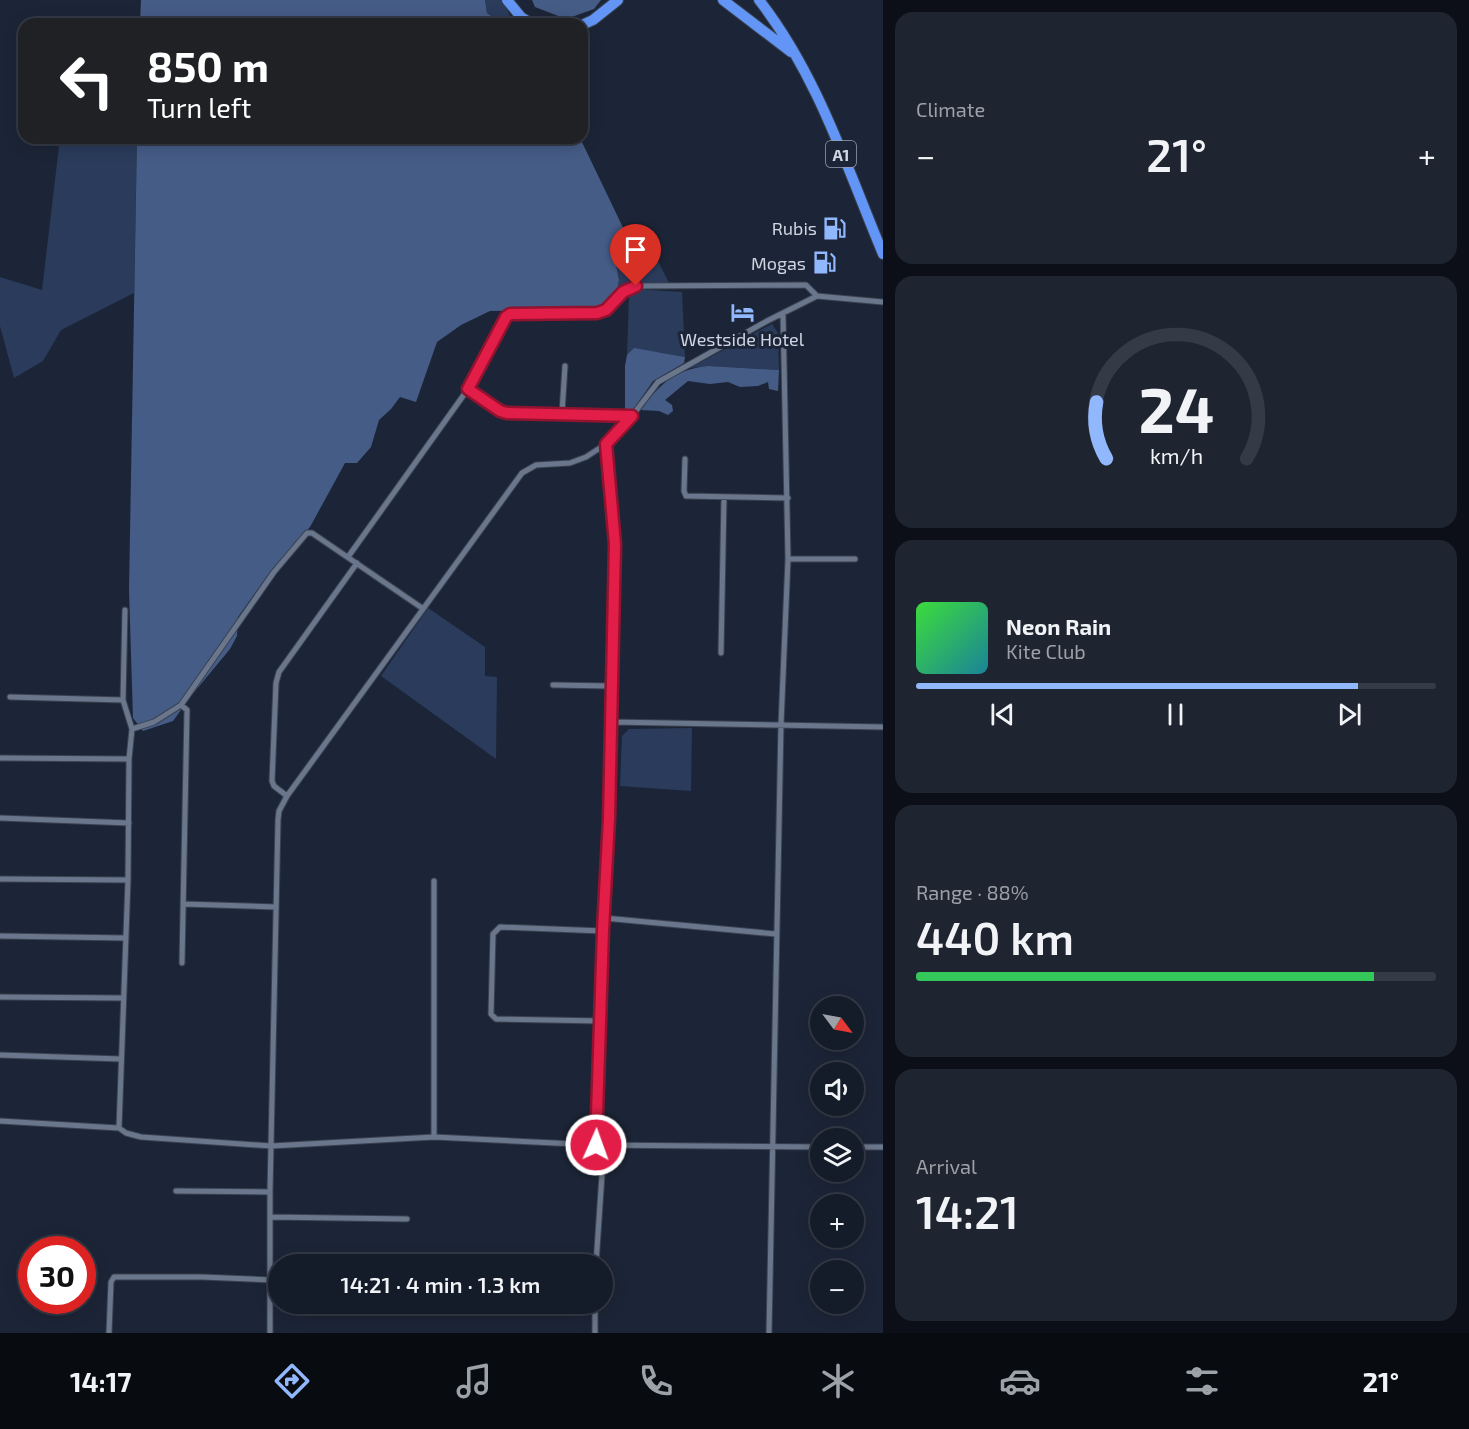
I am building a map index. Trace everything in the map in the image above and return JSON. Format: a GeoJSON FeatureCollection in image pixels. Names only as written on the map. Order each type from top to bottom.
{"type":"FeatureCollection","features":[{"type":"Feature","properties":{"kind":"highway"},"geometry":{"type":"LineString","coordinates":[[507,0],[523,18]]}},
{"type":"Feature","properties":{"kind":"highway"},"geometry":{"type":"LineString","coordinates":[[604,11],[612,0]]}},
{"type":"Feature","properties":{"kind":"highway"},"geometry":{"type":"LineString","coordinates":[[588,21],[618,0]]}},
{"type":"Feature","properties":{"kind":"highway","name":"A1"},"geometry":{"type":"LineString","coordinates":[[723,0],[796,56]]}},
{"type":"Feature","properties":{"kind":"highway","name":"A1"},"geometry":{"type":"LineString","coordinates":[[759,0],[778,23],[796,56],[828,123],[882,254]]}},
{"type":"Feature","properties":{"kind":"street"},"geometry":{"type":"LineString","coordinates":[[348,557],[468,389],[506,317],[510,314],[597,313],[606,310],[623,292],[636,286],[806,285],[817,296]]}},
{"type":"Feature","properties":{"kind":"street"},"geometry":{"type":"LineString","coordinates":[[271,1254],[278,815],[287,796],[422,608],[528,468],[536,465],[579,461],[606,444],[664,378],[817,296],[882,302]]}},
{"type":"Feature","properties":{"kind":"street"},"geometry":{"type":"LineString","coordinates":[[769,1333],[781,724],[788,559],[783,313]]}},
{"type":"Feature","properties":{"kind":"street"},"geometry":{"type":"LineString","coordinates":[[562,413],[565,366]]}},
{"type":"Feature","properties":{"kind":"street"},"geometry":{"type":"LineString","coordinates":[[468,389],[503,412],[632,416]]}},
{"type":"Feature","properties":{"kind":"street"},"geometry":{"type":"LineString","coordinates":[[596,1145],[615,544],[606,444]]}},
{"type":"Feature","properties":{"kind":"street"},"geometry":{"type":"LineString","coordinates":[[685,459],[684,491],[686,496],[788,498]]}},
{"type":"Feature","properties":{"kind":"street"},"geometry":{"type":"LineString","coordinates":[[721,653],[724,497]]}},
{"type":"Feature","properties":{"kind":"street"},"geometry":{"type":"LineString","coordinates":[[132,729],[153,722],[181,705],[274,573],[307,533],[312,533],[422,608]]}},
{"type":"Feature","properties":{"kind":"street"},"geometry":{"type":"LineString","coordinates":[[788,559],[855,559]]}},
{"type":"Feature","properties":{"kind":"street"},"geometry":{"type":"LineString","coordinates":[[287,796],[274,786],[272,781],[276,683],[279,672],[357,563]]}},
{"type":"Feature","properties":{"kind":"street"},"geometry":{"type":"LineString","coordinates":[[119,1128],[128,880],[129,759],[132,729],[123,700],[125,610]]}},
{"type":"Feature","properties":{"kind":"street"},"geometry":{"type":"LineString","coordinates":[[553,685],[611,686]]}},
{"type":"Feature","properties":{"kind":"street"},"geometry":{"type":"LineString","coordinates":[[10,697],[123,700]]}},
{"type":"Feature","properties":{"kind":"street"},"geometry":{"type":"LineString","coordinates":[[181,705],[187,710],[182,963]]}},
{"type":"Feature","properties":{"kind":"street"},"geometry":{"type":"LineString","coordinates":[[611,722],[882,727]]}},
{"type":"Feature","properties":{"kind":"street"},"geometry":{"type":"LineString","coordinates":[[0,758],[129,759]]}},
{"type":"Feature","properties":{"kind":"street"},"geometry":{"type":"LineString","coordinates":[[0,818],[129,823]]}},
{"type":"Feature","properties":{"kind":"street"},"geometry":{"type":"LineString","coordinates":[[0,879],[128,880]]}},
{"type":"Feature","properties":{"kind":"street"},"geometry":{"type":"LineString","coordinates":[[434,881],[434,1137]]}},
{"type":"Feature","properties":{"kind":"street"},"geometry":{"type":"LineString","coordinates":[[183,904],[276,907]]}},
{"type":"Feature","properties":{"kind":"street"},"geometry":{"type":"LineString","coordinates":[[604,918],[776,934]]}},
{"type":"Feature","properties":{"kind":"street"},"geometry":{"type":"LineString","coordinates":[[601,1021],[496,1019],[491,1014],[494,934],[500,927],[603,930]]}},
{"type":"Feature","properties":{"kind":"street"},"geometry":{"type":"LineString","coordinates":[[0,936],[126,938]]}},
{"type":"Feature","properties":{"kind":"street"},"geometry":{"type":"LineString","coordinates":[[0,997],[122,998]]}},
{"type":"Feature","properties":{"kind":"street"},"geometry":{"type":"LineString","coordinates":[[0,1055],[121,1059]]}},
{"type":"Feature","properties":{"kind":"street"},"geometry":{"type":"LineString","coordinates":[[0,1120],[119,1128],[126,1133],[141,1137],[272,1146],[434,1137],[596,1145],[810,1147]]}},
{"type":"Feature","properties":{"kind":"street"},"geometry":{"type":"LineString","coordinates":[[597,1254],[604,1145]]}},
{"type":"Feature","properties":{"kind":"street"},"geometry":{"type":"LineString","coordinates":[[864,1147],[882,1147]]}},
{"type":"Feature","properties":{"kind":"street"},"geometry":{"type":"LineString","coordinates":[[176,1191],[270,1192]]}},
{"type":"Feature","properties":{"kind":"street"},"geometry":{"type":"LineString","coordinates":[[270,1217],[407,1219]]}},
{"type":"Feature","properties":{"kind":"street"},"geometry":{"type":"LineString","coordinates":[[109,1333],[111,1282],[114,1277],[202,1276],[268,1280]]}},
{"type":"Feature","properties":{"kind":"street"},"geometry":{"type":"LineString","coordinates":[[270,1314],[270,1333]]}},
{"type":"Feature","properties":{"kind":"street"},"geometry":{"type":"LineString","coordinates":[[595,1333],[596,1314]]}},
{"type":"Feature","properties":{"kind":"shaded area"},"geometry":{"type":"Polygon","coordinates":[[[141,0],[485,0],[487,13],[494,18],[140,18],[141,0]]]}},
{"type":"Feature","properties":{"kind":"shaded area"},"geometry":{"type":"Polygon","coordinates":[[[485,0],[503,0],[513,18],[494,18],[487,13],[485,0]]]}},
{"type":"Feature","properties":{"kind":"shaded area"},"geometry":{"type":"Polygon","coordinates":[[[532,0],[601,0],[594,9],[569,18],[535,7],[532,0]]]}},
{"type":"Feature","properties":{"kind":"shaded area"},"geometry":{"type":"Polygon","coordinates":[[[59,144],[137,144],[134,293],[61,330],[43,361],[14,378],[0,326],[0,277],[42,290],[59,144]]]}},
{"type":"Feature","properties":{"kind":"shaded area"},"geometry":{"type":"Polygon","coordinates":[[[137,144],[583,144],[628,238],[615,260],[619,280],[616,295],[599,309],[490,311],[461,325],[437,342],[416,402],[400,397],[379,420],[371,447],[357,463],[345,463],[310,527],[270,572],[238,617],[237,636],[230,649],[173,721],[143,731],[133,718],[129,590],[137,144]]]}},
{"type":"Feature","properties":{"kind":"shaded area"},"geometry":{"type":"Polygon","coordinates":[[[628,238],[656,257],[669,283],[632,283],[616,295],[619,280],[615,260],[628,238]]]}},
{"type":"Feature","properties":{"kind":"shaded area"},"geometry":{"type":"Polygon","coordinates":[[[634,289],[682,292],[685,357],[657,352],[627,355],[629,296],[634,289]]]}},
{"type":"Feature","properties":{"kind":"shaded area"},"geometry":{"type":"Polygon","coordinates":[[[772,324],[778,333],[779,370],[708,366],[690,368],[772,324]]]}},
{"type":"Feature","properties":{"kind":"shaded area"},"geometry":{"type":"Polygon","coordinates":[[[634,348],[685,357],[684,363],[653,381],[631,413],[625,413],[625,366],[627,355],[634,348]]]}},
{"type":"Feature","properties":{"kind":"shaded area"},"geometry":{"type":"Polygon","coordinates":[[[708,366],[779,370],[778,391],[769,389],[768,382],[758,386],[740,387],[728,382],[710,384],[688,381],[665,400],[672,405],[673,411],[668,415],[659,411],[641,410],[669,379],[687,370],[708,366]]]}},
{"type":"Feature","properties":{"kind":"shaded area"},"geometry":{"type":"Polygon","coordinates":[[[428,608],[485,647],[485,676],[497,677],[496,759],[381,676],[428,608]]]}},
{"type":"Feature","properties":{"kind":"shaded area"},"geometry":{"type":"Polygon","coordinates":[[[692,728],[691,791],[620,786],[622,736],[629,729],[692,728]]]}},
{"type":"Feature","properties":{"kind":"place","name":"Rubis"},"geometry":{"type":"Point","coordinates":[835,228]}},
{"type":"Feature","properties":{"kind":"place","name":"Mogas"},"geometry":{"type":"Point","coordinates":[824,263]}},
{"type":"Feature","properties":{"kind":"place","name":"Westside Hotel"},"geometry":{"type":"Point","coordinates":[742,313]}},
{"type":"Feature","properties":{"kind":"route"},"geometry":{"type":"LineString","coordinates":[[596,1145],[609,819],[615,544],[606,444],[632,416],[507,413],[500,411],[468,389],[506,317],[510,314],[597,313],[606,310],[623,292],[636,286]]}}]}
